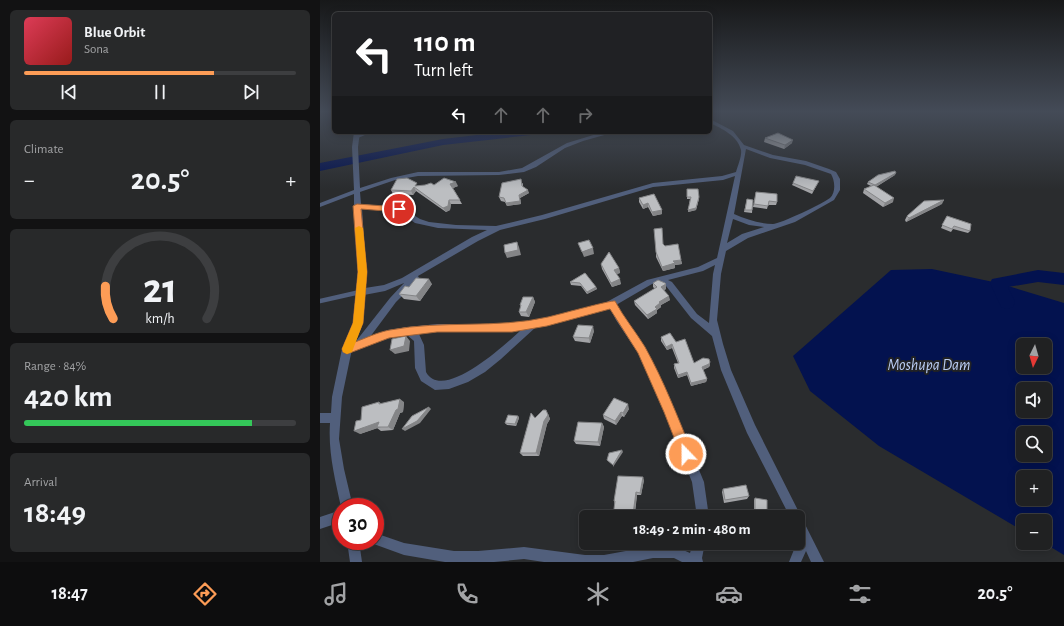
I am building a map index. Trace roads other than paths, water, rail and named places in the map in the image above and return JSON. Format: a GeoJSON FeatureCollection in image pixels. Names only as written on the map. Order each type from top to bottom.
{"type":"FeatureCollection","features":[{"type":"Feature","properties":{"kind":"street"},"geometry":{"type":"LineString","coordinates":[[345,498],[338,469],[334,439],[337,397],[347,349],[358,323],[361,292],[362,272],[357,206],[355,147],[357,137]]}},
{"type":"Feature","properties":{"kind":"street"},"geometry":{"type":"LineString","coordinates":[[320,205],[388,181],[416,175],[506,173],[525,170],[564,147],[593,137]]}},
{"type":"Feature","properties":{"kind":"street"},"geometry":{"type":"LineString","coordinates":[[722,250],[745,236],[794,220],[832,199],[837,190],[837,179],[834,173],[806,164],[772,157],[743,146],[735,137]]}},
{"type":"Feature","properties":{"kind":"street"},"geometry":{"type":"LineString","coordinates":[[743,146],[744,151],[717,274],[713,320],[726,370],[748,422],[792,510]]}},
{"type":"Feature","properties":{"kind":"street"},"geometry":{"type":"LineString","coordinates":[[361,292],[385,288],[423,271],[474,239],[498,228],[543,217],[653,185],[722,178],[739,173]]}},
{"type":"Feature","properties":{"kind":"street"},"geometry":{"type":"LineString","coordinates":[[357,206],[399,209],[404,211],[416,221],[423,223],[463,227],[498,228]]}},
{"type":"Feature","properties":{"kind":"street"},"geometry":{"type":"LineString","coordinates":[[730,215],[751,223],[776,226]]}},
{"type":"Feature","properties":{"kind":"street"},"geometry":{"type":"LineString","coordinates":[[347,349],[388,334],[437,328],[512,328],[598,309],[612,304],[642,286],[657,280],[708,266],[720,260]]}},
{"type":"Feature","properties":{"kind":"street"},"geometry":{"type":"LineString","coordinates":[[358,345],[393,300],[423,271]]}},
{"type":"Feature","properties":{"kind":"street"},"geometry":{"type":"LineString","coordinates":[[657,280],[664,281],[669,284],[694,316],[716,334]]}},
{"type":"Feature","properties":{"kind":"street"},"geometry":{"type":"LineString","coordinates":[[612,304],[619,318],[642,350],[669,410],[698,482],[702,510]]}},
{"type":"Feature","properties":{"kind":"street"},"geometry":{"type":"LineString","coordinates":[[408,331],[416,336],[418,342],[419,367],[424,378],[433,385],[445,385],[462,380],[484,368],[534,324]]}},
{"type":"Feature","properties":{"kind":"street"},"geometry":{"type":"LineString","coordinates":[[320,418],[335,418]]}},
{"type":"Feature","properties":{"kind":"street"},"geometry":{"type":"LineString","coordinates":[[320,523],[332,519]]}},
{"type":"Feature","properties":{"kind":"street"},"geometry":{"type":"LineString","coordinates":[[795,562],[806,537]]}},
{"type":"Feature","properties":{"kind":"street"},"geometry":{"type":"LineString","coordinates":[[806,537],[818,562]]}},
{"type":"Feature","properties":{"kind":"street"},"geometry":{"type":"LineString","coordinates":[[384,542],[404,549],[454,557],[478,557],[524,552],[585,561],[604,562],[653,552],[674,552],[695,562],[698,550]]}},
{"type":"Feature","properties":{"kind":"street"},"geometry":{"type":"LineString","coordinates":[[354,550],[356,562]]}},
{"type":"Feature","properties":{"kind":"lane"},"geometry":{"type":"LineString","coordinates":[[320,301],[361,292]]}},
{"type":"Feature","properties":{"kind":"water","name":"Moshupa Dam"},"geometry":{"type":"Polygon","coordinates":[[[932,269],[998,283],[1064,303],[1064,555],[1052,548],[1052,514],[1016,514],[1016,527],[879,446],[810,391],[793,356],[891,270],[932,269]]]}},
{"type":"Feature","properties":{"kind":"waterway"},"geometry":{"type":"LineString","coordinates":[[320,167],[443,142],[485,137]]}},
{"type":"Feature","properties":{"kind":"waterway"},"geometry":{"type":"LineString","coordinates":[[1007,302],[998,283],[1038,276],[1064,279]]}}]}
